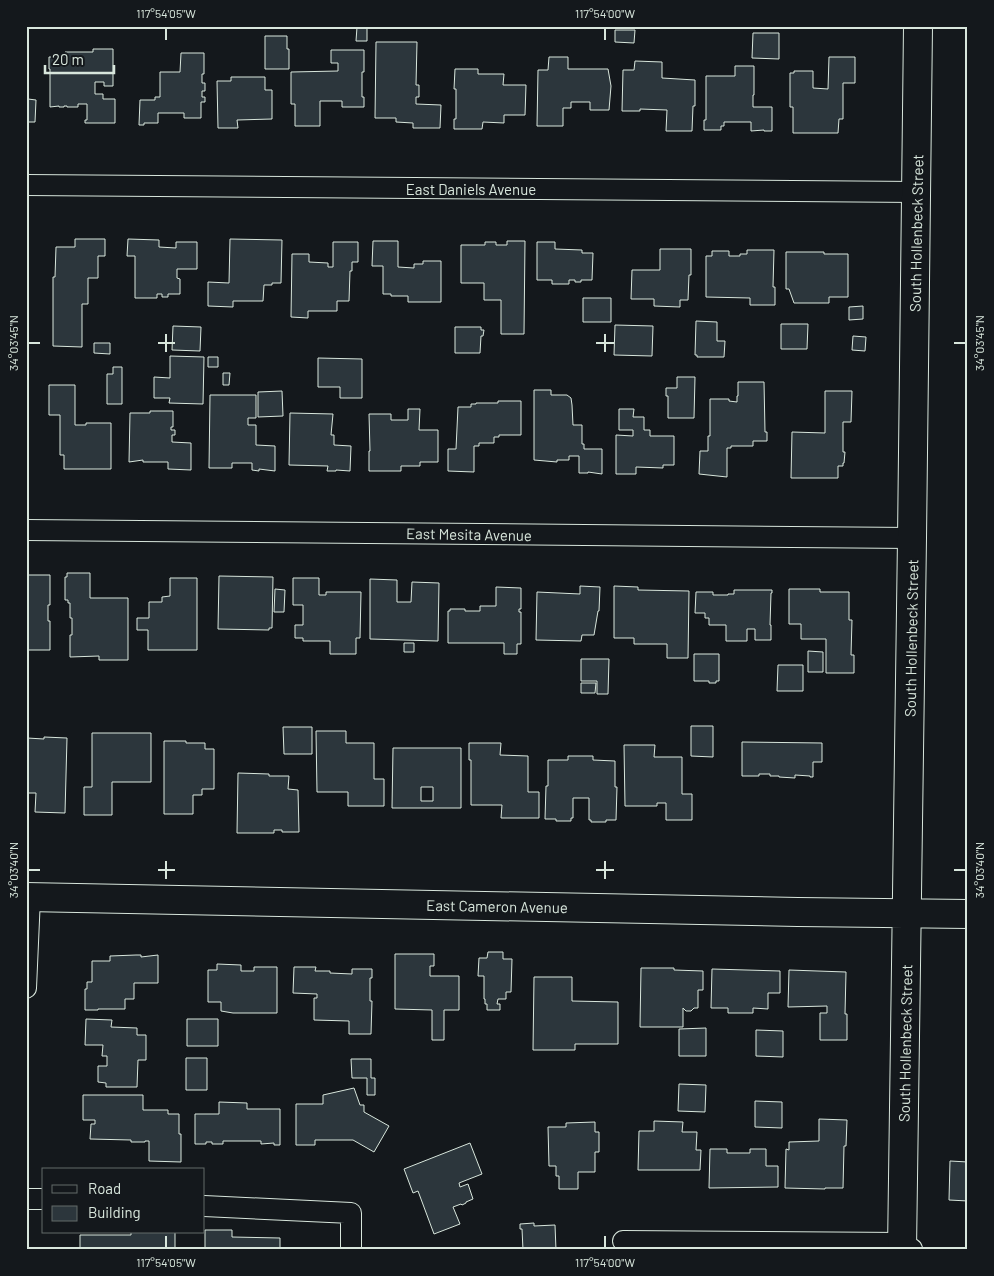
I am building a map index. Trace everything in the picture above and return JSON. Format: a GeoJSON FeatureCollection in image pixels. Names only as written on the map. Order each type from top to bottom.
{"type":"FeatureCollection","features":[{"type":"Feature","properties":{"kind":"street","name":"South Hollenbeck Street"},"geometry":{"type":"LineString","coordinates":[[906,1247],[906,914],[918,26]]}},
{"type":"Feature","properties":{"kind":"street","name":"East Daniels Avenue"},"geometry":{"type":"LineString","coordinates":[[26,185],[916,192]]}},
{"type":"Feature","properties":{"kind":"street","name":"East Mesita Avenue"},"geometry":{"type":"LineString","coordinates":[[26,530],[912,538]]}},
{"type":"Feature","properties":{"kind":"street","name":"East Cameron Avenue"},"geometry":{"type":"LineString","coordinates":[[28,897],[968,914]]}},
{"type":"Feature","properties":{"kind":"street"},"geometry":{"type":"LineString","coordinates":[[26,988],[28,897]]}},
{"type":"Feature","properties":{"kind":"street"},"geometry":{"type":"LineString","coordinates":[[26,1198],[42,1199]]}},
{"type":"Feature","properties":{"kind":"street"},"geometry":{"type":"LineString","coordinates":[[205,1206],[351,1213],[350,1250]]}},
{"type":"Feature","properties":{"kind":"street"},"geometry":{"type":"LineString","coordinates":[[624,1241],[906,1247]]}},
{"type":"Feature","properties":{"kind":"building"},"geometry":{"type":"Polygon","coordinates":[[[357,27],[367,27],[367,41],[356,41],[357,27]]]}},
{"type":"Feature","properties":{"kind":"building"},"geometry":{"type":"Polygon","coordinates":[[[615,30],[635,30],[634,43],[615,42],[615,30]]]}},
{"type":"Feature","properties":{"kind":"building"},"geometry":{"type":"Polygon","coordinates":[[[753,33],[779,33],[779,59],[752,58],[753,33]]]}},
{"type":"Feature","properties":{"kind":"building"},"geometry":{"type":"Polygon","coordinates":[[[265,36],[287,36],[289,69],[265,69],[265,36]]]}},
{"type":"Feature","properties":{"kind":"building"},"geometry":{"type":"Polygon","coordinates":[[[376,42],[417,42],[416,85],[419,85],[419,97],[416,97],[416,104],[441,105],[440,128],[413,128],[413,123],[396,122],[396,118],[375,118],[376,42]]]}},
{"type":"Feature","properties":{"kind":"building"},"geometry":{"type":"Polygon","coordinates":[[[93,49],[113,49],[113,86],[104,86],[104,82],[95,82],[95,94],[103,94],[103,99],[115,99],[115,123],[85,123],[85,120],[87,120],[87,104],[78,104],[78,107],[50,107],[49,57],[65,57],[65,52],[93,52],[93,49]]]}},
{"type":"Feature","properties":{"kind":"building"},"geometry":{"type":"Polygon","coordinates":[[[331,50],[364,50],[362,97],[364,97],[364,107],[342,107],[342,101],[320,101],[320,126],[295,126],[295,104],[291,104],[291,72],[338,71],[338,63],[331,63],[331,50]]]}},
{"type":"Feature","properties":{"kind":"building"},"geometry":{"type":"Polygon","coordinates":[[[181,53],[204,53],[202,83],[205,83],[205,91],[202,91],[202,97],[205,97],[205,102],[201,102],[201,118],[184,118],[184,113],[158,113],[158,123],[139,125],[140,100],[155,100],[155,97],[160,97],[160,72],[180,72],[181,53]]]}},
{"type":"Feature","properties":{"kind":"building"},"geometry":{"type":"Polygon","coordinates":[[[549,57],[568,57],[568,69],[608,69],[611,86],[609,110],[590,110],[590,102],[571,102],[571,108],[563,108],[563,126],[537,126],[538,70],[548,70],[549,57]]]}},
{"type":"Feature","properties":{"kind":"building"},"geometry":{"type":"Polygon","coordinates":[[[829,57],[855,57],[855,83],[843,83],[843,119],[839,119],[838,133],[793,133],[793,107],[790,107],[790,73],[794,73],[794,71],[813,71],[813,88],[828,89],[829,57]]]}},
{"type":"Feature","properties":{"kind":"building"},"geometry":{"type":"Polygon","coordinates":[[[635,61],[662,62],[662,78],[695,80],[695,106],[693,106],[692,131],[666,131],[667,110],[640,109],[640,111],[622,111],[623,70],[634,70],[635,61]]]}},
{"type":"Feature","properties":{"kind":"building"},"geometry":{"type":"Polygon","coordinates":[[[735,66],[754,66],[753,107],[772,107],[772,131],[751,131],[751,122],[724,122],[721,130],[704,130],[704,120],[706,120],[706,76],[735,76],[735,66]]]}},
{"type":"Feature","properties":{"kind":"building"},"geometry":{"type":"Polygon","coordinates":[[[455,69],[478,69],[478,74],[504,74],[503,85],[526,85],[525,115],[504,115],[504,123],[483,122],[482,129],[454,129],[454,119],[456,119],[455,69]]]}},
{"type":"Feature","properties":{"kind":"building"},"geometry":{"type":"Polygon","coordinates":[[[231,77],[265,77],[265,90],[272,90],[272,119],[237,120],[238,128],[218,128],[217,81],[231,81],[231,77]]]}},
{"type":"Feature","properties":{"kind":"building"},"geometry":{"type":"Polygon","coordinates":[[[26,89],[28,89],[28,99],[36,100],[35,122],[26,122],[26,89]]]}},
{"type":"Feature","properties":{"kind":"building"},"geometry":{"type":"Polygon","coordinates":[[[75,239],[105,239],[105,256],[98,256],[98,278],[88,278],[88,304],[82,304],[82,347],[53,346],[53,277],[55,277],[56,247],[75,247],[75,239]]]}},
{"type":"Feature","properties":{"kind":"building"},"geometry":{"type":"Polygon","coordinates":[[[128,239],[159,240],[159,247],[176,248],[176,242],[197,242],[197,269],[177,269],[177,278],[180,279],[180,294],[168,294],[168,297],[162,297],[162,294],[157,294],[157,298],[135,298],[135,256],[127,256],[128,239]]]}},
{"type":"Feature","properties":{"kind":"building"},"geometry":{"type":"Polygon","coordinates":[[[230,239],[282,240],[281,283],[264,285],[263,301],[233,301],[233,307],[208,306],[208,282],[229,283],[230,239]]]}},
{"type":"Feature","properties":{"kind":"building"},"geometry":{"type":"Polygon","coordinates":[[[373,241],[398,241],[398,267],[414,268],[414,264],[423,264],[423,261],[441,261],[441,302],[408,302],[408,296],[383,294],[383,266],[372,266],[373,241]]]}},
{"type":"Feature","properties":{"kind":"building"},"geometry":{"type":"Polygon","coordinates":[[[507,241],[525,241],[524,334],[501,334],[501,300],[484,300],[484,283],[461,283],[461,245],[485,245],[485,242],[496,242],[496,245],[507,245],[507,241]]]}},
{"type":"Feature","properties":{"kind":"building"},"geometry":{"type":"Polygon","coordinates":[[[333,242],[358,242],[358,262],[352,262],[352,271],[350,271],[349,301],[337,301],[337,311],[308,311],[308,318],[291,317],[292,254],[309,254],[309,262],[328,263],[328,267],[333,267],[333,242]]]}},
{"type":"Feature","properties":{"kind":"building"},"geometry":{"type":"Polygon","coordinates":[[[537,242],[555,242],[555,249],[582,250],[582,253],[593,253],[592,280],[575,282],[575,280],[569,280],[569,284],[552,284],[552,280],[537,280],[537,242]]]}},
{"type":"Feature","properties":{"kind":"building"},"geometry":{"type":"Polygon","coordinates":[[[660,249],[691,249],[691,275],[689,275],[688,300],[680,300],[680,307],[654,306],[654,299],[631,299],[632,270],[660,270],[660,249]]]}},
{"type":"Feature","properties":{"kind":"building"},"geometry":{"type":"Polygon","coordinates":[[[747,250],[774,250],[773,287],[775,287],[775,305],[750,305],[750,298],[706,297],[706,256],[712,256],[712,251],[729,251],[729,256],[740,256],[740,254],[747,254],[747,250]]]}},
{"type":"Feature","properties":{"kind":"building"},"geometry":{"type":"Polygon","coordinates":[[[786,252],[848,254],[848,297],[829,297],[829,303],[794,303],[789,289],[786,289],[786,252]]]}},
{"type":"Feature","properties":{"kind":"building"},"geometry":{"type":"Polygon","coordinates":[[[583,298],[611,298],[611,322],[583,322],[583,298]]]}},
{"type":"Feature","properties":{"kind":"building"},"geometry":{"type":"Polygon","coordinates":[[[863,306],[863,319],[849,320],[849,307],[863,306]]]}},
{"type":"Feature","properties":{"kind":"building"},"geometry":{"type":"Polygon","coordinates":[[[696,321],[717,322],[717,341],[725,341],[724,357],[697,357],[695,355],[696,321]]]}},
{"type":"Feature","properties":{"kind":"building"},"geometry":{"type":"Polygon","coordinates":[[[781,324],[808,324],[807,349],[781,349],[781,324]]]}},
{"type":"Feature","properties":{"kind":"building"},"geometry":{"type":"Polygon","coordinates":[[[615,325],[653,326],[652,356],[614,355],[615,325]]]}},
{"type":"Feature","properties":{"kind":"building"},"geometry":{"type":"Polygon","coordinates":[[[173,326],[201,327],[200,351],[172,350],[173,326]]]}},
{"type":"Feature","properties":{"kind":"building"},"geometry":{"type":"Polygon","coordinates":[[[455,327],[481,327],[481,330],[484,330],[483,336],[481,336],[480,353],[455,353],[455,327]]]}},
{"type":"Feature","properties":{"kind":"building"},"geometry":{"type":"Polygon","coordinates":[[[853,336],[866,337],[865,351],[852,350],[853,336]]]}},
{"type":"Feature","properties":{"kind":"building"},"geometry":{"type":"Polygon","coordinates":[[[94,343],[110,343],[110,354],[94,353],[94,343]]]}},
{"type":"Feature","properties":{"kind":"building"},"geometry":{"type":"Polygon","coordinates":[[[170,356],[204,357],[203,404],[169,403],[170,398],[154,398],[154,377],[170,378],[170,356]]]}},
{"type":"Feature","properties":{"kind":"building"},"geometry":{"type":"Polygon","coordinates":[[[208,357],[218,357],[218,367],[208,367],[208,357]]]}},
{"type":"Feature","properties":{"kind":"building"},"geometry":{"type":"Polygon","coordinates":[[[318,358],[362,359],[362,398],[340,398],[340,387],[318,387],[318,358]]]}},
{"type":"Feature","properties":{"kind":"building"},"geometry":{"type":"Polygon","coordinates":[[[113,367],[122,367],[122,404],[107,404],[107,374],[113,374],[113,367]]]}},
{"type":"Feature","properties":{"kind":"building"},"geometry":{"type":"Polygon","coordinates":[[[223,373],[230,373],[229,385],[223,385],[223,373]]]}},
{"type":"Feature","properties":{"kind":"building"},"geometry":{"type":"Polygon","coordinates":[[[677,377],[695,377],[694,418],[668,418],[666,388],[677,388],[677,377]]]}},
{"type":"Feature","properties":{"kind":"building"},"geometry":{"type":"Polygon","coordinates":[[[738,382],[764,382],[765,432],[767,432],[767,441],[753,441],[753,446],[731,446],[731,448],[727,448],[727,477],[699,474],[700,451],[708,451],[710,399],[729,399],[729,401],[737,402],[738,382]]]}},
{"type":"Feature","properties":{"kind":"building"},"geometry":{"type":"Polygon","coordinates":[[[49,385],[75,385],[75,425],[111,423],[111,469],[64,469],[64,455],[60,455],[60,415],[49,415],[49,385]]]}},
{"type":"Feature","properties":{"kind":"building"},"geometry":{"type":"Polygon","coordinates":[[[534,390],[551,390],[551,395],[567,395],[571,398],[573,425],[582,425],[582,444],[584,444],[584,449],[602,449],[602,474],[579,473],[579,456],[569,456],[569,460],[557,460],[557,462],[534,460],[534,390]]]}},
{"type":"Feature","properties":{"kind":"building"},"geometry":{"type":"Polygon","coordinates":[[[282,391],[283,416],[258,417],[258,392],[282,391]]]}},
{"type":"Feature","properties":{"kind":"building"},"geometry":{"type":"Polygon","coordinates":[[[825,391],[852,391],[851,422],[843,422],[843,452],[845,452],[843,466],[838,466],[838,478],[791,478],[792,432],[825,433],[825,391]]]}},
{"type":"Feature","properties":{"kind":"building"},"geometry":{"type":"Polygon","coordinates":[[[210,395],[256,395],[256,418],[248,418],[248,425],[256,425],[256,445],[275,446],[275,471],[252,470],[252,463],[232,463],[232,468],[209,468],[210,395]]]}},
{"type":"Feature","properties":{"kind":"building"},"geometry":{"type":"Polygon","coordinates":[[[498,401],[521,401],[521,435],[499,435],[499,437],[494,437],[494,443],[479,443],[479,446],[474,446],[474,472],[448,471],[448,449],[456,449],[458,407],[471,407],[471,404],[476,403],[498,403],[498,401]]]}},
{"type":"Feature","properties":{"kind":"building"},"geometry":{"type":"Polygon","coordinates":[[[408,409],[420,409],[419,430],[438,430],[438,462],[420,462],[420,466],[401,466],[401,471],[369,471],[369,414],[391,414],[391,420],[408,420],[408,409]]]}},
{"type":"Feature","properties":{"kind":"building"},"geometry":{"type":"Polygon","coordinates":[[[619,409],[634,409],[633,417],[644,417],[644,430],[650,430],[650,436],[674,436],[674,465],[663,465],[663,468],[636,467],[636,474],[616,474],[616,435],[633,436],[633,430],[619,430],[619,409]]]}},
{"type":"Feature","properties":{"kind":"building"},"geometry":{"type":"Polygon","coordinates":[[[150,411],[173,411],[173,427],[171,427],[171,430],[175,430],[175,435],[172,435],[172,442],[191,443],[191,470],[168,469],[168,462],[143,462],[143,460],[129,462],[130,413],[150,413],[150,411]]]}},
{"type":"Feature","properties":{"kind":"building"},"geometry":{"type":"Polygon","coordinates":[[[290,413],[333,414],[331,435],[334,435],[334,445],[351,446],[350,471],[327,471],[328,466],[289,465],[290,413]]]}},
{"type":"Feature","properties":{"kind":"building"},"geometry":{"type":"Polygon","coordinates":[[[67,573],[90,573],[90,598],[128,598],[128,660],[99,660],[99,656],[70,657],[72,618],[70,618],[70,603],[68,603],[68,600],[65,600],[65,577],[67,577],[67,573]]]}},
{"type":"Feature","properties":{"kind":"building"},"geometry":{"type":"Polygon","coordinates":[[[26,575],[50,575],[48,621],[50,621],[50,650],[26,650],[26,575]]]}},
{"type":"Feature","properties":{"kind":"building"},"geometry":{"type":"Polygon","coordinates":[[[219,576],[273,577],[272,628],[269,628],[269,630],[218,629],[219,576]]]}},
{"type":"Feature","properties":{"kind":"building"},"geometry":{"type":"Polygon","coordinates":[[[170,578],[197,578],[197,650],[148,650],[148,630],[137,630],[137,618],[149,618],[149,602],[162,602],[162,597],[170,596],[170,578]]]}},
{"type":"Feature","properties":{"kind":"building"},"geometry":{"type":"Polygon","coordinates":[[[293,578],[319,578],[319,595],[326,595],[326,592],[361,592],[360,638],[356,638],[356,654],[330,654],[330,641],[303,641],[303,638],[295,638],[295,625],[303,625],[303,605],[293,605],[293,578]]]}},
{"type":"Feature","properties":{"kind":"building"},"geometry":{"type":"Polygon","coordinates":[[[370,579],[397,580],[397,602],[411,602],[412,582],[439,583],[438,641],[370,639],[370,579]]]}},
{"type":"Feature","properties":{"kind":"building"},"geometry":{"type":"Polygon","coordinates":[[[580,586],[600,587],[599,611],[594,635],[582,635],[581,641],[536,640],[537,592],[580,594],[580,586]]]}},
{"type":"Feature","properties":{"kind":"building"},"geometry":{"type":"Polygon","coordinates":[[[614,586],[638,587],[638,590],[689,591],[688,658],[667,658],[667,644],[634,644],[634,638],[614,638],[614,586]]]}},
{"type":"Feature","properties":{"kind":"building"},"geometry":{"type":"Polygon","coordinates":[[[496,587],[521,588],[521,609],[519,609],[519,612],[521,612],[521,644],[517,644],[517,654],[504,654],[504,643],[448,643],[448,611],[450,609],[465,609],[465,611],[480,611],[480,606],[496,606],[496,587]]]}},
{"type":"Feature","properties":{"kind":"building"},"geometry":{"type":"Polygon","coordinates":[[[275,589],[285,590],[284,612],[274,612],[275,589]]]}},
{"type":"Feature","properties":{"kind":"building"},"geometry":{"type":"Polygon","coordinates":[[[789,589],[820,589],[820,592],[849,592],[849,620],[852,620],[851,655],[854,655],[854,673],[826,673],[826,639],[801,639],[801,624],[789,624],[789,589]]]}},
{"type":"Feature","properties":{"kind":"building"},"geometry":{"type":"Polygon","coordinates":[[[734,590],[772,590],[771,640],[755,640],[755,629],[747,629],[747,641],[726,641],[726,625],[709,625],[709,618],[705,618],[705,613],[695,613],[696,592],[713,592],[713,595],[728,595],[734,594],[734,590]]]}},
{"type":"Feature","properties":{"kind":"building"},"geometry":{"type":"Polygon","coordinates":[[[404,643],[414,643],[414,652],[404,652],[404,643]]]}},
{"type":"Feature","properties":{"kind":"building"},"geometry":{"type":"Polygon","coordinates":[[[808,651],[823,652],[823,672],[808,672],[808,651]]]}},
{"type":"Feature","properties":{"kind":"building"},"geometry":{"type":"Polygon","coordinates":[[[694,654],[719,654],[719,681],[709,683],[709,681],[694,681],[694,654]]]}},
{"type":"Feature","properties":{"kind":"building"},"geometry":{"type":"Polygon","coordinates":[[[581,659],[609,659],[608,694],[597,694],[597,681],[581,681],[581,659]]]}},
{"type":"Feature","properties":{"kind":"building"},"geometry":{"type":"Polygon","coordinates":[[[778,665],[803,665],[803,691],[777,691],[778,665]]]}},
{"type":"Feature","properties":{"kind":"building"},"geometry":{"type":"Polygon","coordinates":[[[581,683],[596,683],[595,693],[581,693],[581,683]]]}},
{"type":"Feature","properties":{"kind":"building"},"geometry":{"type":"Polygon","coordinates":[[[691,726],[713,726],[713,757],[691,756],[691,726]]]}},
{"type":"Feature","properties":{"kind":"building"},"geometry":{"type":"Polygon","coordinates":[[[283,727],[312,727],[312,754],[284,754],[283,727]]]}},
{"type":"Feature","properties":{"kind":"building"},"geometry":{"type":"Polygon","coordinates":[[[316,731],[346,731],[346,743],[374,743],[374,779],[384,779],[384,806],[348,806],[348,792],[317,792],[316,731]]]}},
{"type":"Feature","properties":{"kind":"building"},"geometry":{"type":"Polygon","coordinates":[[[92,733],[151,733],[151,782],[112,782],[112,815],[84,815],[84,787],[92,787],[92,733]]]}},
{"type":"Feature","properties":{"kind":"building"},"geometry":{"type":"Polygon","coordinates":[[[44,737],[67,738],[65,813],[35,812],[36,793],[26,793],[27,738],[44,739],[44,737]]]}},
{"type":"Feature","properties":{"kind":"building"},"geometry":{"type":"Polygon","coordinates":[[[164,741],[205,743],[205,749],[214,749],[214,789],[202,789],[202,795],[193,795],[193,814],[164,814],[164,741]]]}},
{"type":"Feature","properties":{"kind":"building"},"geometry":{"type":"Polygon","coordinates":[[[742,742],[822,743],[822,762],[813,762],[813,777],[795,775],[795,778],[779,777],[770,776],[770,774],[742,776],[742,742]]]}},
{"type":"Feature","properties":{"kind":"building"},"geometry":{"type":"Polygon","coordinates":[[[469,743],[501,743],[500,755],[528,756],[528,792],[539,792],[539,818],[501,818],[502,805],[471,805],[469,743]]]}},
{"type":"Feature","properties":{"kind":"building"},"geometry":{"type":"Polygon","coordinates":[[[624,745],[655,745],[654,757],[682,757],[682,794],[692,794],[692,820],[666,820],[666,803],[657,803],[657,806],[625,806],[624,745]]]}},
{"type":"Feature","properties":{"kind":"building"},"geometry":{"type":"Polygon","coordinates":[[[393,748],[461,748],[461,808],[392,808],[393,748]],[[421,787],[421,801],[433,801],[433,787],[421,787]]]}},
{"type":"Feature","properties":{"kind":"building"},"geometry":{"type":"Polygon","coordinates":[[[568,756],[593,756],[593,760],[615,761],[615,787],[617,787],[616,820],[591,822],[589,820],[589,798],[573,798],[573,818],[571,818],[571,821],[545,819],[548,760],[568,760],[568,756]]]}},
{"type":"Feature","properties":{"kind":"building"},"geometry":{"type":"Polygon","coordinates":[[[238,773],[289,776],[288,789],[298,790],[299,832],[274,830],[274,833],[237,833],[238,773]]]}},
{"type":"Feature","properties":{"kind":"building"},"geometry":{"type":"Polygon","coordinates":[[[488,952],[503,952],[503,959],[512,959],[511,992],[506,992],[506,999],[498,999],[497,1004],[500,1004],[500,1010],[487,1010],[487,1004],[485,1004],[484,999],[484,976],[478,976],[479,958],[487,958],[488,952]]]}},
{"type":"Feature","properties":{"kind":"building"},"geometry":{"type":"Polygon","coordinates":[[[395,954],[434,954],[434,966],[430,966],[430,976],[459,976],[459,1010],[444,1010],[444,1040],[432,1040],[432,1010],[395,1009],[395,954]]]}},
{"type":"Feature","properties":{"kind":"building"},"geometry":{"type":"Polygon","coordinates":[[[141,955],[141,957],[158,955],[158,983],[134,983],[134,999],[125,999],[125,1009],[85,1010],[85,989],[87,989],[87,982],[92,982],[92,961],[110,961],[110,956],[141,955]]]}},
{"type":"Feature","properties":{"kind":"building"},"geometry":{"type":"Polygon","coordinates":[[[217,964],[241,965],[241,971],[254,971],[254,967],[277,967],[277,1013],[233,1013],[221,1011],[221,1002],[208,1002],[208,970],[217,970],[217,964]]]}},
{"type":"Feature","properties":{"kind":"building"},"geometry":{"type":"Polygon","coordinates":[[[294,967],[316,967],[315,971],[352,974],[352,969],[372,969],[372,978],[370,978],[370,1001],[372,1001],[371,1034],[349,1034],[349,1021],[314,1020],[314,998],[317,998],[317,994],[293,993],[294,967]]]}},
{"type":"Feature","properties":{"kind":"building"},"geometry":{"type":"Polygon","coordinates":[[[641,968],[674,968],[674,970],[703,971],[703,990],[698,990],[698,1008],[686,1011],[683,1008],[683,1027],[640,1027],[641,968]]]}},
{"type":"Feature","properties":{"kind":"building"},"geometry":{"type":"Polygon","coordinates":[[[712,969],[780,971],[780,993],[768,993],[768,1009],[753,1008],[753,1013],[728,1013],[728,1008],[711,1008],[712,969]]]}},
{"type":"Feature","properties":{"kind":"building"},"geometry":{"type":"Polygon","coordinates":[[[789,970],[846,972],[845,1014],[847,1014],[847,1040],[820,1040],[820,1013],[827,1013],[827,1006],[788,1007],[789,970]]]}},
{"type":"Feature","properties":{"kind":"building"},"geometry":{"type":"Polygon","coordinates":[[[534,977],[572,977],[572,1001],[618,1002],[618,1044],[575,1044],[575,1050],[533,1050],[534,977]]]}},
{"type":"Feature","properties":{"kind":"building"},"geometry":{"type":"Polygon","coordinates":[[[86,1019],[112,1020],[111,1027],[137,1028],[137,1035],[146,1035],[146,1060],[138,1060],[137,1087],[106,1087],[106,1083],[98,1082],[98,1066],[107,1066],[107,1056],[102,1056],[103,1045],[85,1045],[86,1019]]]}},
{"type":"Feature","properties":{"kind":"building"},"geometry":{"type":"Polygon","coordinates":[[[187,1019],[218,1019],[218,1046],[187,1046],[187,1019]]]}},
{"type":"Feature","properties":{"kind":"building"},"geometry":{"type":"Polygon","coordinates":[[[706,1028],[706,1056],[679,1056],[679,1029],[706,1028]]]}},
{"type":"Feature","properties":{"kind":"building"},"geometry":{"type":"Polygon","coordinates":[[[756,1030],[783,1031],[783,1057],[756,1056],[756,1030]]]}},
{"type":"Feature","properties":{"kind":"building"},"geometry":{"type":"Polygon","coordinates":[[[186,1058],[207,1058],[207,1090],[186,1090],[186,1058]]]}},
{"type":"Feature","properties":{"kind":"building"},"geometry":{"type":"Polygon","coordinates":[[[351,1059],[371,1059],[371,1078],[375,1078],[375,1095],[367,1095],[367,1078],[352,1078],[351,1059]]]}},
{"type":"Feature","properties":{"kind":"building"},"geometry":{"type":"Polygon","coordinates":[[[679,1084],[706,1085],[705,1112],[678,1111],[679,1084]]]}},
{"type":"Feature","properties":{"kind":"building"},"geometry":{"type":"Polygon","coordinates":[[[354,1088],[360,1105],[364,1105],[364,1112],[389,1126],[374,1152],[353,1140],[315,1140],[315,1145],[296,1145],[296,1104],[323,1104],[323,1095],[354,1088]]]}},
{"type":"Feature","properties":{"kind":"building"},"geometry":{"type":"Polygon","coordinates":[[[83,1095],[143,1095],[143,1110],[168,1110],[168,1114],[179,1114],[181,1162],[149,1161],[149,1141],[131,1142],[131,1140],[90,1139],[91,1124],[95,1124],[95,1120],[83,1120],[83,1095]]]}},
{"type":"Feature","properties":{"kind":"building"},"geometry":{"type":"Polygon","coordinates":[[[755,1101],[782,1102],[782,1128],[755,1127],[755,1101]]]}},
{"type":"Feature","properties":{"kind":"building"},"geometry":{"type":"Polygon","coordinates":[[[219,1102],[247,1103],[247,1109],[280,1109],[280,1145],[274,1145],[274,1143],[261,1144],[261,1141],[223,1141],[223,1144],[206,1142],[206,1144],[195,1144],[195,1114],[219,1114],[219,1102]]]}},
{"type":"Feature","properties":{"kind":"building"},"geometry":{"type":"Polygon","coordinates":[[[819,1119],[847,1120],[843,1188],[785,1188],[786,1149],[789,1150],[789,1142],[819,1141],[819,1119]]]}},
{"type":"Feature","properties":{"kind":"building"},"geometry":{"type":"Polygon","coordinates":[[[654,1121],[683,1122],[682,1132],[697,1132],[696,1150],[701,1150],[700,1170],[638,1170],[639,1131],[654,1131],[654,1121]]]}},
{"type":"Feature","properties":{"kind":"building"},"geometry":{"type":"Polygon","coordinates":[[[595,1122],[595,1132],[599,1132],[599,1152],[595,1152],[595,1172],[578,1172],[578,1189],[559,1189],[559,1176],[556,1176],[556,1166],[549,1166],[548,1127],[566,1127],[566,1123],[595,1122]]]}},
{"type":"Feature","properties":{"kind":"building"},"geometry":{"type":"Polygon","coordinates":[[[470,1143],[482,1174],[459,1183],[460,1187],[468,1184],[473,1199],[453,1207],[460,1224],[434,1234],[418,1191],[413,1193],[404,1169],[470,1143]]]}},
{"type":"Feature","properties":{"kind":"building"},"geometry":{"type":"Polygon","coordinates":[[[710,1149],[727,1149],[727,1153],[750,1153],[750,1149],[766,1149],[766,1166],[778,1166],[778,1187],[709,1188],[710,1149]]]}},
{"type":"Feature","properties":{"kind":"building"},"geometry":{"type":"Polygon","coordinates":[[[950,1161],[968,1162],[968,1201],[949,1200],[950,1161]]]}},
{"type":"Feature","properties":{"kind":"building"},"geometry":{"type":"Polygon","coordinates":[[[534,1223],[534,1226],[555,1225],[556,1250],[523,1250],[520,1224],[534,1223]]]}},
{"type":"Feature","properties":{"kind":"building"},"geometry":{"type":"Polygon","coordinates":[[[205,1230],[232,1230],[232,1237],[280,1238],[280,1250],[205,1250],[205,1230]]]}},
{"type":"Feature","properties":{"kind":"building"},"geometry":{"type":"Polygon","coordinates":[[[175,1234],[175,1250],[80,1250],[80,1235],[175,1234]]]}},
{"type":"Feature","properties":{"kind":"building"},"geometry":{"type":"Polygon","coordinates":[[[426,1248],[463,1248],[463,1250],[426,1250],[426,1248]]]}}]}
